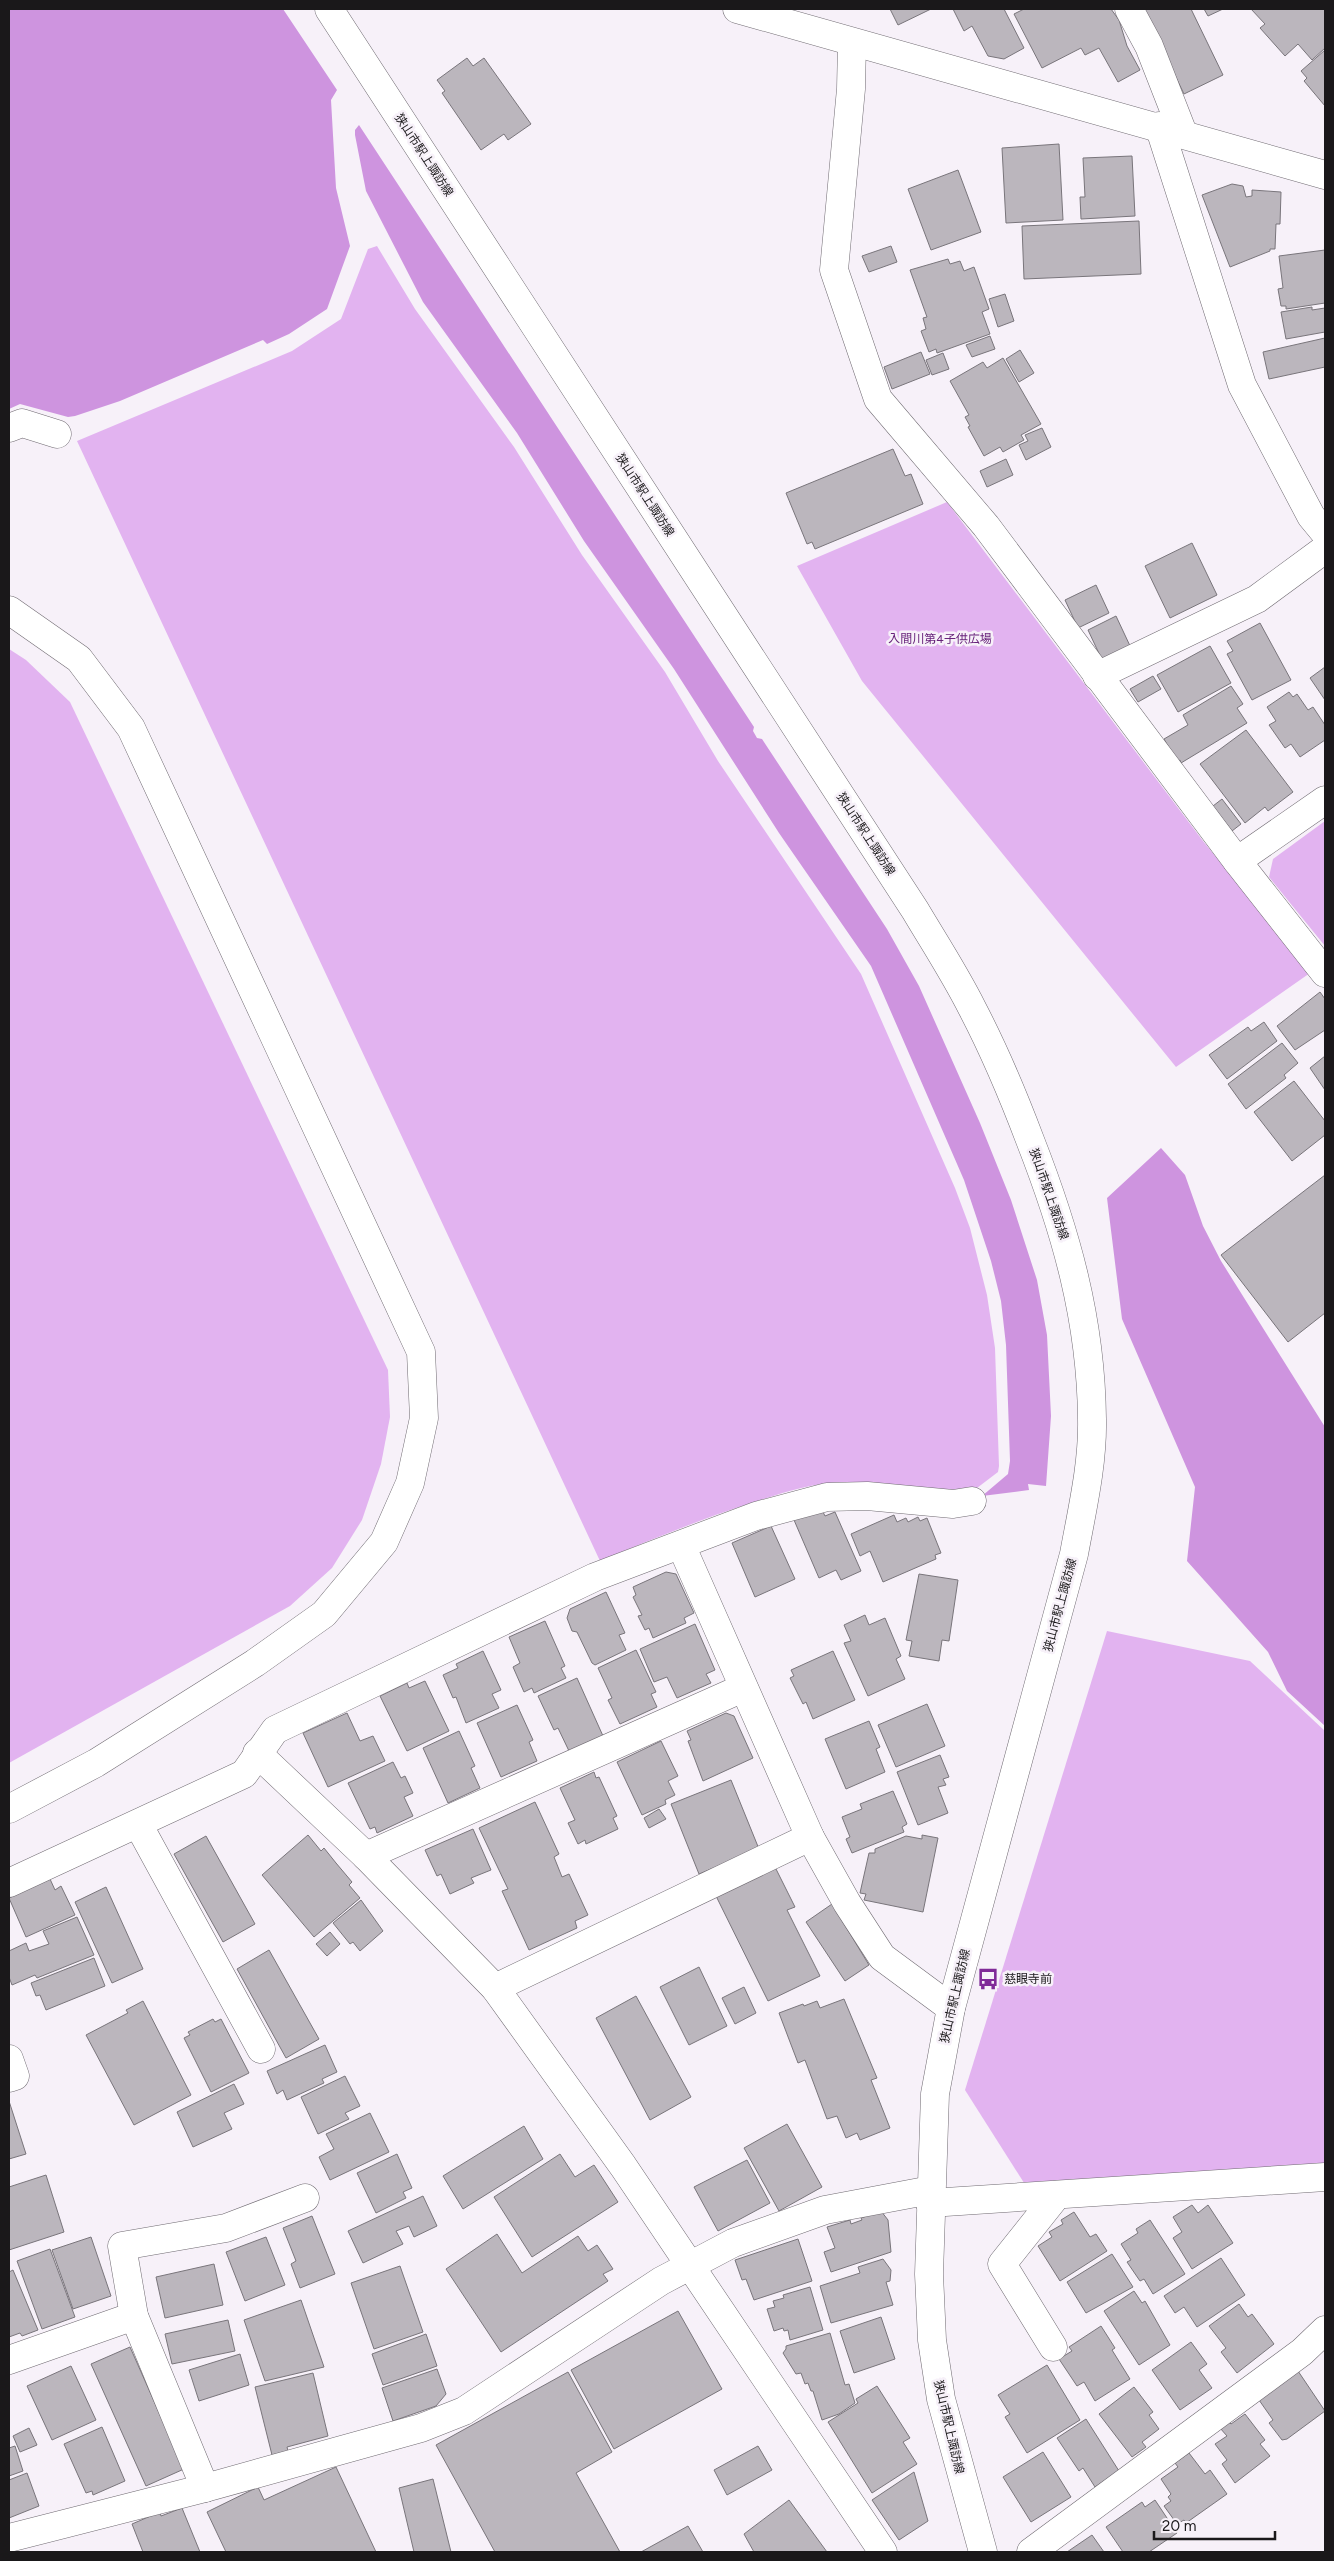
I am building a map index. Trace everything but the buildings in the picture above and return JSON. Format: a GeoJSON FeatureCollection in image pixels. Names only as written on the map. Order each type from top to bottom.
{"type":"FeatureCollection","features":[{"type":"Feature","properties":{"kind":"street","name":"狭山市駅上諏訪線"},"geometry":{"type":"LineString","coordinates":[[329,9],[915,910],[972,1007],[1012,1094],[1057,1209],[1079,1288],[1088,1356],[1092,1420],[1087,1486],[1074,1554],[950,2008],[935,2094],[930,2196],[929,2274],[932,2340],[941,2399],[982,2552]]}},
{"type":"Feature","properties":{"kind":"street"},"geometry":{"type":"LineString","coordinates":[[737,9],[852,43],[1325,174]]}},
{"type":"Feature","properties":{"kind":"street"},"geometry":{"type":"LineString","coordinates":[[1129,9],[1149,46],[1242,385],[1311,516],[1325,533]]}},
{"type":"Feature","properties":{"kind":"street"},"geometry":{"type":"LineString","coordinates":[[852,43],[851,89],[834,270],[878,399],[986,526],[1237,861],[1325,973]]}},
{"type":"Feature","properties":{"kind":"street"},"geometry":{"type":"LineString","coordinates":[[9,428],[22,423],[57,434]]}},
{"type":"Feature","properties":{"kind":"street"},"geometry":{"type":"LineString","coordinates":[[1097,676],[1257,599],[1325,550]]}},
{"type":"Feature","properties":{"kind":"street"},"geometry":{"type":"LineString","coordinates":[[9,610],[79,659],[132,728],[421,1352],[424,1418],[410,1483],[384,1542],[324,1614],[255,1663],[96,1764],[9,1809]]}},
{"type":"Feature","properties":{"kind":"street"},"geometry":{"type":"LineString","coordinates":[[1237,861],[1325,800]]}},
{"type":"Feature","properties":{"kind":"street"},"geometry":{"type":"LineString","coordinates":[[9,1883],[244,1774],[275,1730],[595,1577],[756,1516],[827,1497],[867,1496],[953,1504],[972,1501]]}},
{"type":"Feature","properties":{"kind":"street"},"geometry":{"type":"LineString","coordinates":[[681,1545],[810,1837],[847,1903],[882,1958],[950,2008]]}},
{"type":"Feature","properties":{"kind":"street"},"geometry":{"type":"LineString","coordinates":[[366,1856],[743,1688]]}},
{"type":"Feature","properties":{"kind":"street"},"geometry":{"type":"LineString","coordinates":[[257,1753],[366,1856],[494,1988],[562,2080],[690,2265],[883,2552]]}},
{"type":"Feature","properties":{"kind":"street"},"geometry":{"type":"LineString","coordinates":[[138,1824],[261,2049]]}},
{"type":"Feature","properties":{"kind":"street"},"geometry":{"type":"LineString","coordinates":[[494,1988],[810,1837]]}},
{"type":"Feature","properties":{"kind":"street"},"geometry":{"type":"LineString","coordinates":[[9,2058],[15,2076],[9,2078]]}},
{"type":"Feature","properties":{"kind":"street"},"geometry":{"type":"LineString","coordinates":[[9,2538],[205,2488],[421,2428],[464,2411],[661,2281],[733,2243],[825,2210],[930,2196],[1057,2195],[1325,2178]]}},
{"type":"Feature","properties":{"kind":"street"},"geometry":{"type":"LineString","coordinates":[[1053,2347],[1002,2264],[1057,2195]]}},
{"type":"Feature","properties":{"kind":"street"},"geometry":{"type":"LineString","coordinates":[[205,2488],[134,2316],[122,2246],[226,2228],[305,2198]]}},
{"type":"Feature","properties":{"kind":"street"},"geometry":{"type":"LineString","coordinates":[[9,2360],[134,2316]]}},
{"type":"Feature","properties":{"kind":"street"},"geometry":{"type":"LineString","coordinates":[[1031,2552],[1302,2352],[1325,2330]]}},
{"type":"Feature","properties":{"kind":"green space"},"geometry":{"type":"Polygon","coordinates":[[[377,246],[415,309],[514,447],[582,555],[665,672],[718,761],[861,974],[955,1188],[970,1228],[987,1295],[995,1348],[999,1466],[998,1472],[977,1488],[951,1498],[842,1482],[805,1487],[727,1511],[672,1531],[600,1561],[77,441],[292,351],[341,319],[368,249],[377,246]]]}},
{"type":"Feature","properties":{"kind":"green space","name":"入間川第4子供広場"},"geometry":{"type":"Polygon","coordinates":[[[947,502],[1203,841],[1310,973],[1176,1067],[862,681],[797,566],[947,502]]]}},
{"type":"Feature","properties":{"kind":"green space"},"geometry":{"type":"Polygon","coordinates":[[[9,649],[26,660],[70,702],[388,1370],[390,1417],[381,1464],[362,1520],[332,1568],[290,1606],[9,1763],[9,649]]]}},
{"type":"Feature","properties":{"kind":"green space"},"geometry":{"type":"Polygon","coordinates":[[[1325,821],[1325,946],[1269,877],[1273,859],[1325,821]]]}},
{"type":"Feature","properties":{"kind":"green space"},"geometry":{"type":"Polygon","coordinates":[[[1107,1631],[1250,1661],[1325,1731],[1325,2171],[1026,2186],[965,2090],[1107,1631]]]}},
{"type":"Feature","properties":{"kind":"shaded area"},"geometry":{"type":"Polygon","coordinates":[[[9,9],[283,9],[337,90],[331,100],[336,188],[350,246],[327,309],[289,334],[267,344],[263,340],[120,401],[75,416],[68,417],[20,404],[9,409],[9,9]]]}},
{"type":"Feature","properties":{"kind":"shaded area"},"geometry":{"type":"Polygon","coordinates":[[[359,125],[754,727],[753,731],[757,738],[762,739],[887,929],[919,986],[980,1123],[1011,1200],[1037,1280],[1047,1335],[1051,1416],[1046,1486],[1028,1484],[1029,1490],[982,1496],[1008,1474],[1010,1461],[1006,1345],[1001,1301],[991,1261],[964,1180],[871,966],[779,833],[674,669],[584,541],[517,433],[423,302],[366,191],[355,135],[355,130],[359,125]]]}},
{"type":"Feature","properties":{"kind":"shaded area"},"geometry":{"type":"Polygon","coordinates":[[[1161,1148],[1185,1175],[1203,1226],[1221,1261],[1325,1427],[1325,1726],[1287,1691],[1268,1652],[1187,1561],[1195,1487],[1122,1319],[1107,1198],[1161,1148]]]}},
{"type":"Feature","properties":{"kind":"place","name":"慈眼寺前"},"geometry":{"type":"Point","coordinates":[988,1979]}}]}
